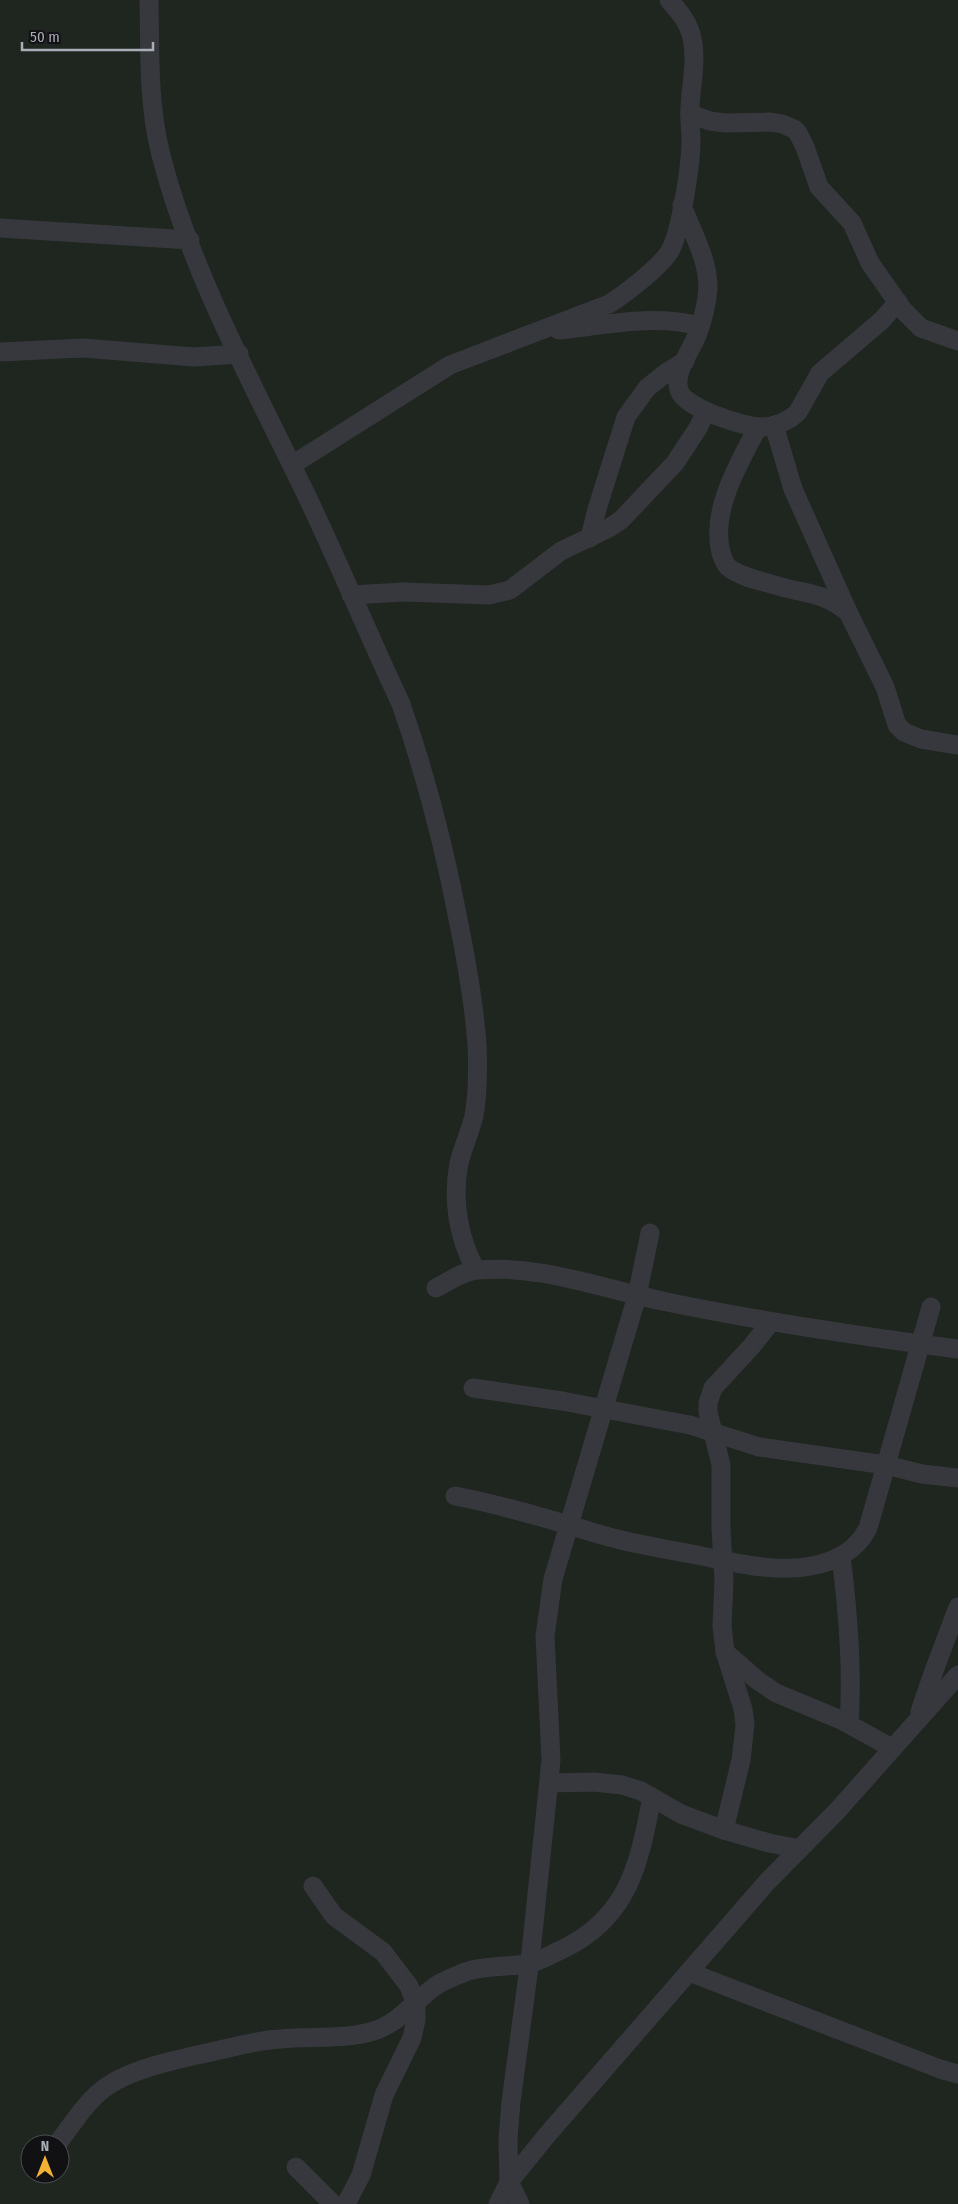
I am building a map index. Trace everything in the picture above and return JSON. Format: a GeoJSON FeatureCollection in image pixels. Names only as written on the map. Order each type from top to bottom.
{"type":"FeatureCollection","features":[{"type":"Feature","properties":{"kind":"street"},"geometry":{"type":"LineString","coordinates":[[149,0],[150,71],[160,150],[200,270],[292,465],[401,704],[414,740],[441,840],[462,940],[474,1012],[478,1073],[474,1117],[459,1163],[456,1200],[461,1234],[469,1258],[476,1270]]}},
{"type":"Feature","properties":{"kind":"street"},"geometry":{"type":"LineString","coordinates":[[292,465],[450,365],[609,304],[626,293],[664,261],[675,241],[682,205],[691,142],[690,114],[694,57],[692,40],[685,19],[668,0]]}},
{"type":"Feature","properties":{"kind":"street"},"geometry":{"type":"LineString","coordinates":[[690,114],[710,121],[725,123],[770,122],[794,129],[805,147],[819,187],[852,223],[870,263],[910,319],[921,328],[958,341]]}},
{"type":"Feature","properties":{"kind":"street"},"geometry":{"type":"LineString","coordinates":[[682,205],[705,265],[708,290],[700,326],[678,381],[680,393],[691,404],[706,411],[766,426],[793,417],[798,412],[820,373],[881,321],[898,302]]}},
{"type":"Feature","properties":{"kind":"street"},"geometry":{"type":"LineString","coordinates":[[0,228],[190,240]]}},
{"type":"Feature","properties":{"kind":"street"},"geometry":{"type":"LineString","coordinates":[[533,333],[649,320],[675,320],[700,326]]}},
{"type":"Feature","properties":{"kind":"street"},"geometry":{"type":"LineString","coordinates":[[0,352],[83,348],[194,357],[238,354]]}},
{"type":"Feature","properties":{"kind":"street"},"geometry":{"type":"LineString","coordinates":[[590,538],[596,509],[626,417],[647,388],[685,361]]}},
{"type":"Feature","properties":{"kind":"street"},"geometry":{"type":"LineString","coordinates":[[351,595],[404,592],[489,595],[510,590],[561,551],[590,538],[621,520],[675,463],[698,428],[706,411]]}},
{"type":"Feature","properties":{"kind":"street"},"geometry":{"type":"LineString","coordinates":[[766,426],[730,484],[722,512],[719,533],[723,559],[728,567],[739,572],[790,589],[820,595],[848,612]]}},
{"type":"Feature","properties":{"kind":"street"},"geometry":{"type":"LineString","coordinates":[[766,426],[848,612],[886,687],[900,729],[921,739],[958,744]]}},
{"type":"Feature","properties":{"kind":"street"},"geometry":{"type":"LineString","coordinates":[[520,2204],[510,2182],[508,2164],[511,2102],[530,1964],[551,1760],[550,1700],[546,1676],[545,1636],[553,1579],[637,1296],[650,1233]]}},
{"type":"Feature","properties":{"kind":"street"},"geometry":{"type":"LineString","coordinates":[[436,1288],[476,1270],[516,1271],[570,1278],[637,1296],[771,1322],[958,1349]]}},
{"type":"Feature","properties":{"kind":"street"},"geometry":{"type":"LineString","coordinates":[[455,1496],[495,1504],[569,1524],[611,1538],[746,1565],[795,1568],[811,1566],[841,1556],[854,1548],[868,1528],[931,1307]]}},
{"type":"Feature","properties":{"kind":"street"},"geometry":{"type":"LineString","coordinates":[[724,1830],[741,1760],[745,1725],[743,1709],[725,1652],[722,1626],[721,1465],[712,1432],[708,1402],[713,1388],[771,1322]]}},
{"type":"Feature","properties":{"kind":"street"},"geometry":{"type":"LineString","coordinates":[[473,1388],[690,1425],[759,1447],[886,1465],[922,1474],[958,1478]]}},
{"type":"Feature","properties":{"kind":"street"},"geometry":{"type":"LineString","coordinates":[[841,1556],[848,1634],[851,1697],[849,1724]]}},
{"type":"Feature","properties":{"kind":"street"},"geometry":{"type":"LineString","coordinates":[[918,1718],[958,1607]]}},
{"type":"Feature","properties":{"kind":"street"},"geometry":{"type":"LineString","coordinates":[[725,1652],[757,1680],[776,1693],[849,1724],[892,1748]]}},
{"type":"Feature","properties":{"kind":"street"},"geometry":{"type":"LineString","coordinates":[[498,2204],[510,2182],[547,2135],[767,1882],[837,1811],[958,1675]]}},
{"type":"Feature","properties":{"kind":"street"},"geometry":{"type":"LineString","coordinates":[[549,1783],[594,1782],[622,1785],[652,1797],[681,1814],[724,1830],[769,1843],[800,1849]]}},
{"type":"Feature","properties":{"kind":"street"},"geometry":{"type":"LineString","coordinates":[[65,2134],[95,2096],[110,2084],[127,2076],[193,2056],[253,2042],[280,2038],[342,2038],[371,2032],[389,2025],[437,1985],[466,1972],[503,1965],[530,1964],[582,1940],[601,1925],[614,1909],[636,1867],[652,1797]]}},
{"type":"Feature","properties":{"kind":"street"},"geometry":{"type":"LineString","coordinates":[[313,1886],[334,1916],[383,1952],[408,1986],[416,2004],[416,2020],[412,2038],[384,2095],[361,2175],[346,2204]]}},
{"type":"Feature","properties":{"kind":"street"},"geometry":{"type":"LineString","coordinates":[[689,1972],[940,2069],[958,2074]]}},
{"type":"Feature","properties":{"kind":"street"},"geometry":{"type":"LineString","coordinates":[[296,2167],[333,2204]]}},
{"type":"Feature","properties":{"kind":"shaded area"},"geometry":{"type":"Polygon","coordinates":[[[0,0],[958,0],[958,2204],[0,2204],[0,0]]]}}]}
